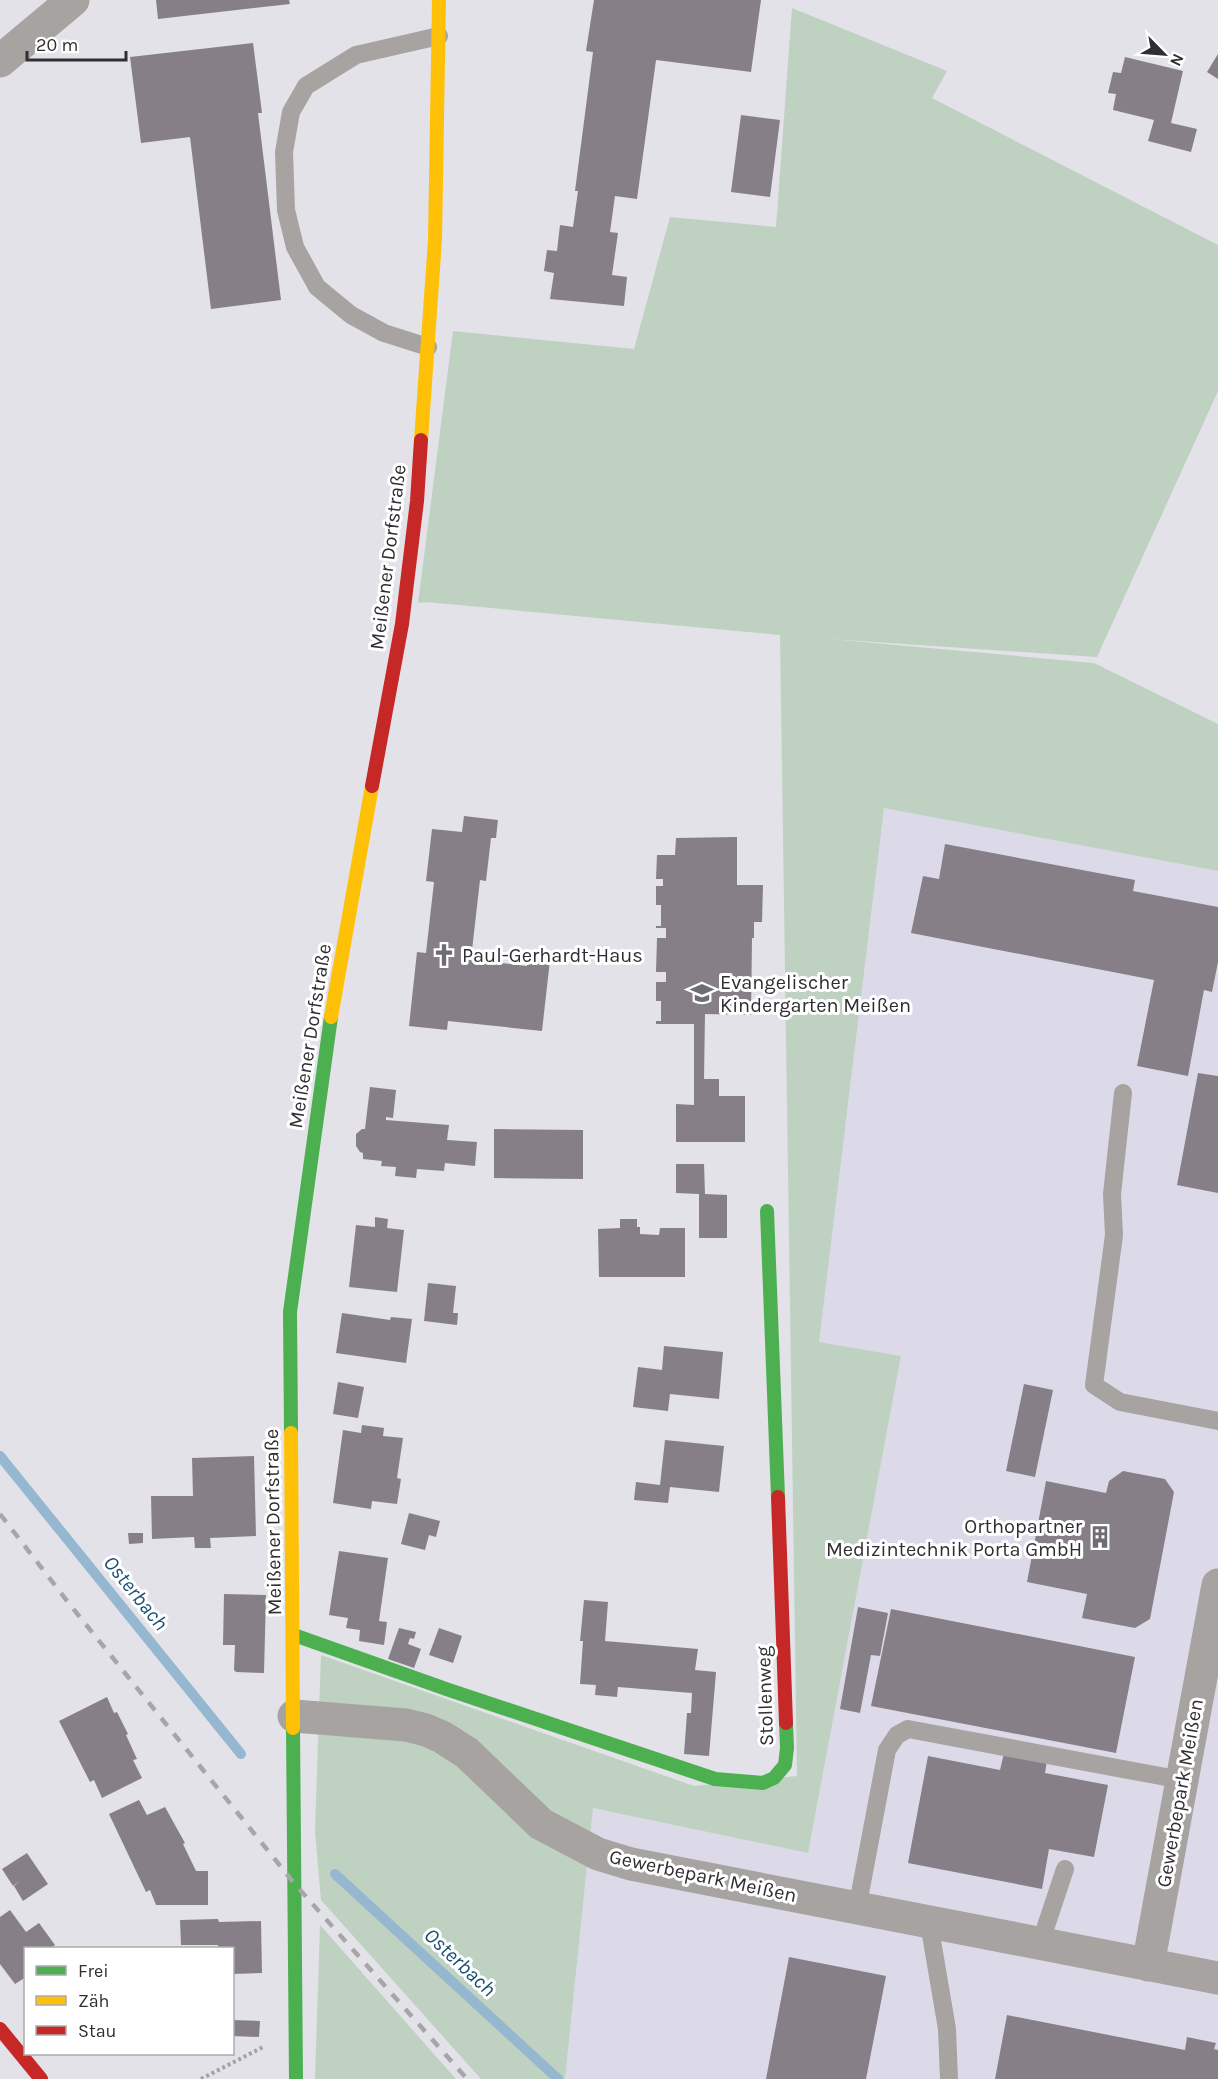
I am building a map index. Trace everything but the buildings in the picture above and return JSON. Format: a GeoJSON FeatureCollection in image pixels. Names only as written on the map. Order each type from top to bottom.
{"type":"FeatureCollection","features":[{"type":"Feature","properties":{"kind":"street"},"geometry":{"type":"LineString","coordinates":[[0,62],[73,0]]}},
{"type":"Feature","properties":{"kind":"street","name":"Meißener Dorfstraße"},"geometry":{"type":"LineString","coordinates":[[296,2079],[290,1312],[335,987],[402,624],[417,501],[435,240],[440,1]]}},
{"type":"Feature","properties":{"kind":"street","name":"Stollenweg"},"geometry":{"type":"LineString","coordinates":[[294,1635],[449,1690],[715,1779],[763,1783],[774,1778],[785,1765],[787,1748],[767,1211]]}},
{"type":"Feature","properties":{"kind":"street","name":"Gewerbepark Meißen"},"geometry":{"type":"LineString","coordinates":[[1148,1965],[1218,1585]]}},
{"type":"Feature","properties":{"kind":"street","name":"Gewerbepark Meißen"},"geometry":{"type":"LineString","coordinates":[[294,1716],[406,1725],[442,1737],[467,1753],[541,1824],[598,1854],[631,1864],[1218,1978]]}},
{"type":"Feature","properties":{"kind":"street"},"geometry":{"type":"LineString","coordinates":[[0,2029],[41,2079]]}},
{"type":"Feature","properties":{"kind":"lane"},"geometry":{"type":"LineString","coordinates":[[428,347],[384,333],[351,315],[317,287],[295,247],[286,210],[284,152],[291,112],[306,86],[356,55],[439,36]]}},
{"type":"Feature","properties":{"kind":"lane"},"geometry":{"type":"LineString","coordinates":[[1124,1093],[1112,1194],[1114,1235],[1094,1385],[1120,1401],[1218,1420]]}},
{"type":"Feature","properties":{"kind":"lane"},"geometry":{"type":"LineString","coordinates":[[857,1909],[887,1750],[897,1735],[908,1729],[1182,1780]]}},
{"type":"Feature","properties":{"kind":"lane"},"geometry":{"type":"LineString","coordinates":[[1040,1944],[1065,1869]]}},
{"type":"Feature","properties":{"kind":"lane"},"geometry":{"type":"LineString","coordinates":[[929,1923],[947,2029],[949,2079]]}},
{"type":"Feature","properties":{"kind":"path"},"geometry":{"type":"LineString","coordinates":[[201,2079],[295,2030]]}},
{"type":"Feature","properties":{"kind":"shaded area"},"geometry":{"type":"Polygon","coordinates":[[[884,807],[1218,871],[1218,2079],[565,2079],[593,1807],[807,1852],[901,1356],[818,1342],[884,807]]]}},
{"type":"Feature","properties":{"kind":"green space"},"geometry":{"type":"Polygon","coordinates":[[[792,8],[947,71],[932,98],[1218,245],[1218,391],[1097,657],[830,639],[1094,663],[1218,724],[1218,871],[884,808],[819,1342],[901,1356],[808,1853],[593,1808],[565,2079],[481,2079],[321,1900],[315,1831],[321,1655],[694,1786],[797,1776],[780,635],[418,603],[453,331],[634,349],[670,217],[776,227],[792,8]]]}},
{"type":"Feature","properties":{"kind":"green space"},"geometry":{"type":"Polygon","coordinates":[[[320,1925],[456,2079],[315,2079],[320,1925]]]}},
{"type":"Feature","properties":{"kind":"waterway","name":"Osterbach"},"geometry":{"type":"LineString","coordinates":[[0,1456],[241,1754]]}},
{"type":"Feature","properties":{"kind":"waterway","name":"Osterbach"},"geometry":{"type":"LineString","coordinates":[[335,1874],[558,2079]]}},
{"type":"Feature","properties":{"kind":"railway"},"geometry":{"type":"LineString","coordinates":[[0,1514],[294,1883],[467,2079]]}},
{"type":"Feature","properties":{"kind":"traffic: fast"},"geometry":{"type":"LineString","coordinates":[[291,1433],[290,1312],[331,1017]]}},
{"type":"Feature","properties":{"kind":"traffic: fast"},"geometry":{"type":"LineString","coordinates":[[767,1211],[778,1497]]}},
{"type":"Feature","properties":{"kind":"traffic: fast"},"geometry":{"type":"LineString","coordinates":[[294,1635],[449,1690],[715,1779],[763,1783],[774,1778],[785,1765],[786,1723]]}},
{"type":"Feature","properties":{"kind":"traffic: fast"},"geometry":{"type":"LineString","coordinates":[[293,1728],[296,2079]]}},
{"type":"Feature","properties":{"kind":"traffic: slow"},"geometry":{"type":"LineString","coordinates":[[421,440],[435,240],[439,0]]}},
{"type":"Feature","properties":{"kind":"traffic: slow"},"geometry":{"type":"LineString","coordinates":[[331,1017],[372,786]]}},
{"type":"Feature","properties":{"kind":"traffic: slow"},"geometry":{"type":"LineString","coordinates":[[291,1433],[293,1728]]}},
{"type":"Feature","properties":{"kind":"traffic: jam"},"geometry":{"type":"LineString","coordinates":[[372,786],[402,624],[417,501],[421,440]]}},
{"type":"Feature","properties":{"kind":"traffic: jam"},"geometry":{"type":"LineString","coordinates":[[778,1497],[786,1723]]}},
{"type":"Feature","properties":{"kind":"traffic: jam"},"geometry":{"type":"LineString","coordinates":[[0,2029],[41,2079]]}},
{"type":"Feature","properties":{"kind":"place","name":"Paul-Gerhardt-Haus"},"geometry":{"type":"Point","coordinates":[444,955]}},
{"type":"Feature","properties":{"kind":"place","name":"Evangelischer Kindergarten Meißen"},"geometry":{"type":"Point","coordinates":[702,993]}},
{"type":"Feature","properties":{"kind":"place","name":"Orthopartner Medizintechnik Porta GmbH"},"geometry":{"type":"Point","coordinates":[1100,1537]}}]}
